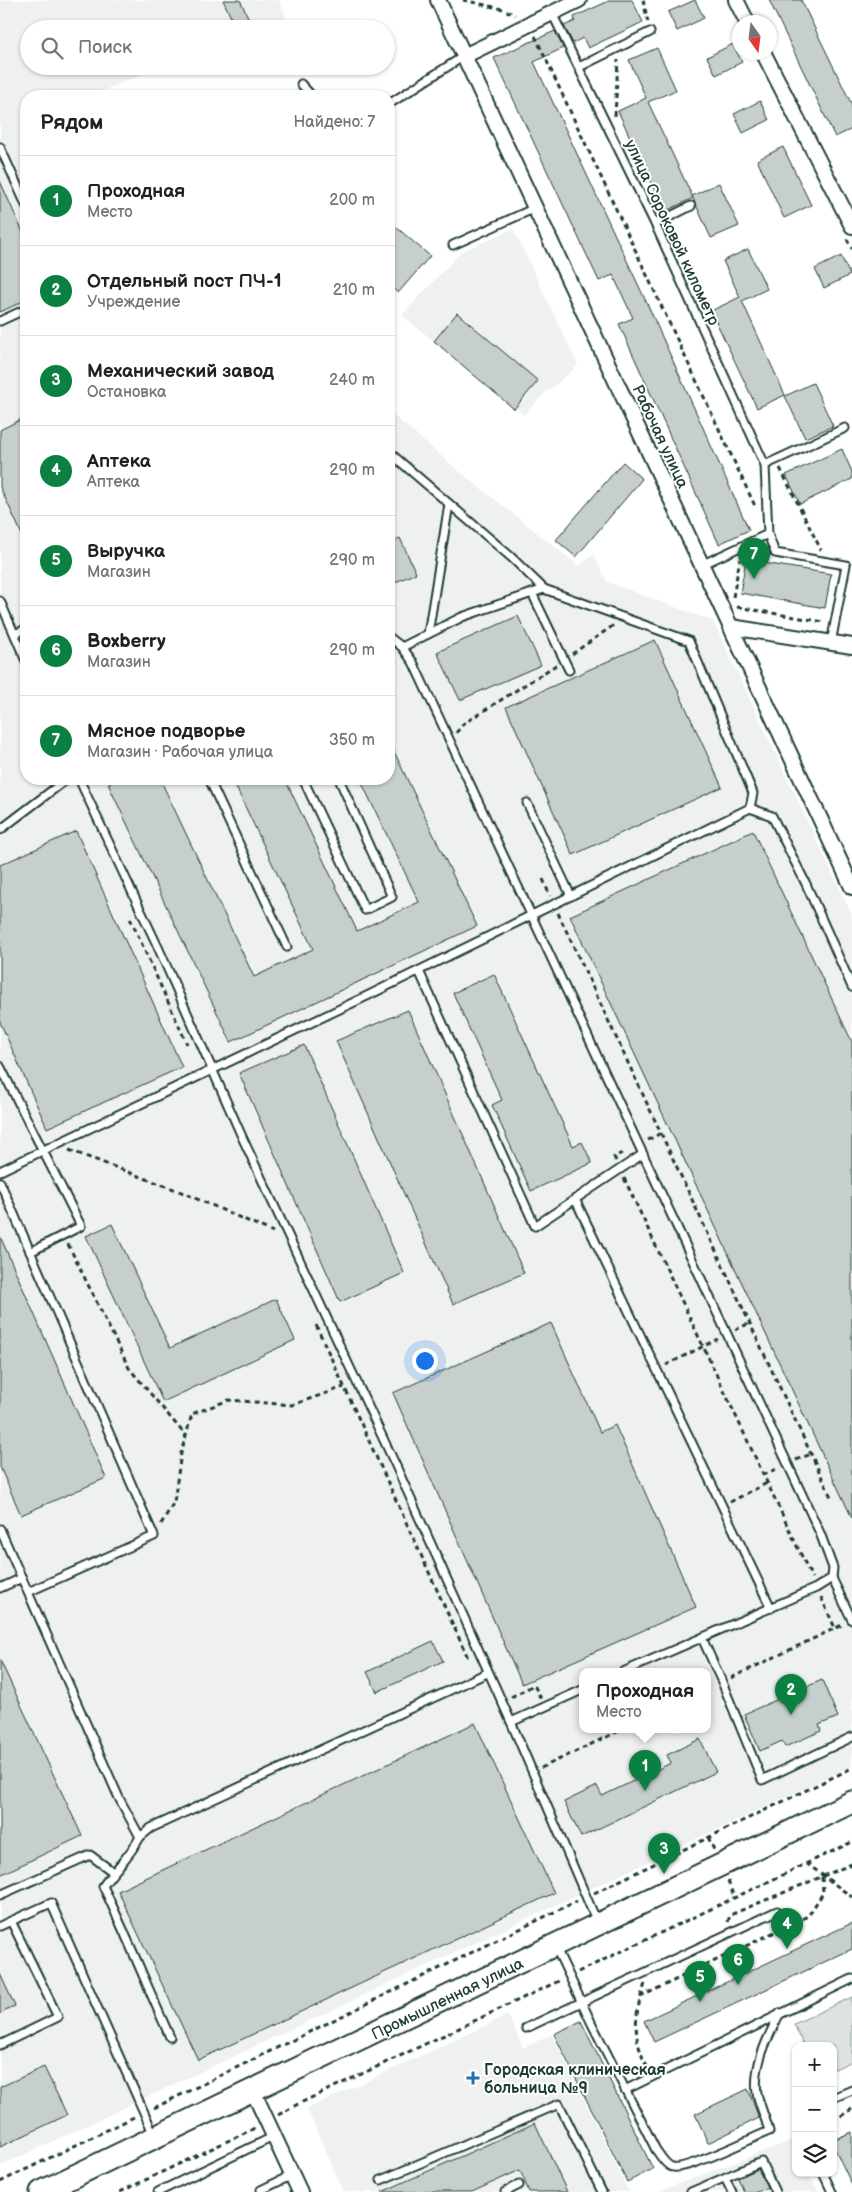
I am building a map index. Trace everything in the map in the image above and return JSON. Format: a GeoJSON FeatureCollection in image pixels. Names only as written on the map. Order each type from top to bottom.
{"type":"FeatureCollection","features":[{"type":"Feature","properties":{"kind":"main road","name":"Промышленная улица"},"geometry":{"type":"LineString","coordinates":[[40,2192],[852,1802]]}},
{"type":"Feature","properties":{"kind":"street","name":"Рабочая улица"},"geometry":{"type":"LineString","coordinates":[[438,0],[852,887]]}},
{"type":"Feature","properties":{"kind":"street"},"geometry":{"type":"LineString","coordinates":[[464,56],[579,0]]}},
{"type":"Feature","properties":{"kind":"street"},"geometry":{"type":"LineString","coordinates":[[736,0],[744,15]]}},
{"type":"Feature","properties":{"kind":"street"},"geometry":{"type":"LineString","coordinates":[[767,60],[852,226]]}},
{"type":"Feature","properties":{"kind":"street"},"geometry":{"type":"LineString","coordinates":[[730,627],[852,646]]}},
{"type":"Feature","properties":{"kind":"street"},"geometry":{"type":"LineString","coordinates":[[253,2091],[300,2192]]}},
{"type":"Feature","properties":{"kind":"lane","name":"улица Сороковой километр"},"geometry":{"type":"LineString","coordinates":[[552,12],[655,224],[765,465]]}},
{"type":"Feature","properties":{"kind":"lane"},"geometry":{"type":"LineString","coordinates":[[579,67],[650,32]]}},
{"type":"Feature","properties":{"kind":"lane"},"geometry":{"type":"LineString","coordinates":[[395,100],[464,56]]}},
{"type":"Feature","properties":{"kind":"lane"},"geometry":{"type":"LineString","coordinates":[[300,84],[306,90]]}},
{"type":"Feature","properties":{"kind":"lane"},"geometry":{"type":"LineString","coordinates":[[0,147],[20,192]]}},
{"type":"Feature","properties":{"kind":"lane"},"geometry":{"type":"LineString","coordinates":[[655,224],[691,206]]}},
{"type":"Feature","properties":{"kind":"lane"},"geometry":{"type":"LineString","coordinates":[[453,245],[535,208]]}},
{"type":"Feature","properties":{"kind":"lane"},"geometry":{"type":"LineString","coordinates":[[0,321],[20,312]]}},
{"type":"Feature","properties":{"kind":"lane"},"geometry":{"type":"LineString","coordinates":[[831,642],[849,566],[775,553],[768,534],[765,465],[845,428]]}},
{"type":"Feature","properties":{"kind":"lane"},"geometry":{"type":"LineString","coordinates":[[395,457],[544,589],[689,641],[753,793],[750,808]]}},
{"type":"Feature","properties":{"kind":"lane"},"geometry":{"type":"LineString","coordinates":[[428,634],[449,504]]}},
{"type":"Feature","properties":{"kind":"lane"},"geometry":{"type":"LineString","coordinates":[[701,564],[768,534]]}},
{"type":"Feature","properties":{"kind":"lane"},"geometry":{"type":"LineString","coordinates":[[402,647],[462,617],[544,589]]}},
{"type":"Feature","properties":{"kind":"lane"},"geometry":{"type":"LineString","coordinates":[[532,593],[569,670]]}},
{"type":"Feature","properties":{"kind":"lane"},"geometry":{"type":"LineString","coordinates":[[0,601],[2,612],[20,648]]}},
{"type":"Feature","properties":{"kind":"lane"},"geometry":{"type":"LineString","coordinates":[[14,634],[20,632]]}},
{"type":"Feature","properties":{"kind":"lane"},"geometry":{"type":"LineString","coordinates":[[395,642],[402,647],[413,662],[728,1334],[820,1533],[833,1568],[832,1578],[852,1620]]}},
{"type":"Feature","properties":{"kind":"lane"},"geometry":{"type":"LineString","coordinates":[[0,830],[59,785]]}},
{"type":"Feature","properties":{"kind":"lane"},"geometry":{"type":"LineString","coordinates":[[82,785],[357,1383],[510,1722],[598,1925]]}},
{"type":"Feature","properties":{"kind":"lane"},"geometry":{"type":"LineString","coordinates":[[212,785],[286,947]]}},
{"type":"Feature","properties":{"kind":"lane"},"geometry":{"type":"LineString","coordinates":[[306,785],[365,910],[392,897],[342,785]]}},
{"type":"Feature","properties":{"kind":"lane"},"geometry":{"type":"LineString","coordinates":[[527,803],[571,896]]}},
{"type":"Feature","properties":{"kind":"lane"},"geometry":{"type":"LineString","coordinates":[[0,1171],[57,1146],[212,1069],[419,971],[750,808],[772,816],[806,884],[852,987]]}},
{"type":"Feature","properties":{"kind":"lane"},"geometry":{"type":"LineString","coordinates":[[419,971],[535,1226],[643,1154]]}},
{"type":"Feature","properties":{"kind":"lane"},"geometry":{"type":"LineString","coordinates":[[0,1066],[81,1226],[30,1252]]}},
{"type":"Feature","properties":{"kind":"lane"},"geometry":{"type":"LineString","coordinates":[[0,1182],[154,1536],[28,1592]]}},
{"type":"Feature","properties":{"kind":"lane"},"geometry":{"type":"LineString","coordinates":[[575,1199],[771,1608]]}},
{"type":"Feature","properties":{"kind":"lane"},"geometry":{"type":"LineString","coordinates":[[0,1529],[119,1798],[140,1837]]}},
{"type":"Feature","properties":{"kind":"lane"},"geometry":{"type":"LineString","coordinates":[[0,1588],[22,1578]]}},
{"type":"Feature","properties":{"kind":"lane"},"geometry":{"type":"LineString","coordinates":[[632,1668],[816,1588],[832,1578]]}},
{"type":"Feature","properties":{"kind":"lane"},"geometry":{"type":"LineString","coordinates":[[702,1638],[762,1780],[852,1737]]}},
{"type":"Feature","properties":{"kind":"lane"},"geometry":{"type":"LineString","coordinates":[[170,2036],[103,1886],[113,1872],[131,1854],[140,1837],[151,1828],[488,1673]]}},
{"type":"Feature","properties":{"kind":"lane"},"geometry":{"type":"LineString","coordinates":[[510,1722],[579,1691]]}},
{"type":"Feature","properties":{"kind":"lane"},"geometry":{"type":"LineString","coordinates":[[0,1896],[90,1855],[113,1872]]}},
{"type":"Feature","properties":{"kind":"lane"},"geometry":{"type":"LineString","coordinates":[[0,1926],[51,1903],[156,2137]]}},
{"type":"Feature","properties":{"kind":"lane"},"geometry":{"type":"LineString","coordinates":[[526,2028],[777,1910]]}},
{"type":"Feature","properties":{"kind":"lane"},"geometry":{"type":"LineString","coordinates":[[0,2045],[58,2017],[11,1920]]}},
{"type":"Feature","properties":{"kind":"lane"},"geometry":{"type":"LineString","coordinates":[[555,1946],[581,2002],[656,2150],[666,2164],[674,2168],[698,2162],[769,2131],[757,2093],[759,2063],[765,2044],[780,2013]]}},
{"type":"Feature","properties":{"kind":"lane"},"geometry":{"type":"LineString","coordinates":[[625,2090],[852,1979]]}},
{"type":"Feature","properties":{"kind":"lane"},"geometry":{"type":"LineString","coordinates":[[837,2096],[852,2090]]}},
{"type":"Feature","properties":{"kind":"lane"},"geometry":{"type":"LineString","coordinates":[[380,2180],[559,2104],[602,2192]]}},
{"type":"Feature","properties":{"kind":"lane"},"geometry":{"type":"LineString","coordinates":[[158,2192],[275,2136]]}},
{"type":"Feature","properties":{"kind":"lane"},"geometry":{"type":"LineString","coordinates":[[691,2192],[761,2162],[774,2192]]}},
{"type":"Feature","properties":{"kind":"lane"},"geometry":{"type":"LineString","coordinates":[[261,2190],[292,2175]]}},
{"type":"Feature","properties":{"kind":"lane"},"geometry":{"type":"LineString","coordinates":[[826,2177],[832,2192]]}},
{"type":"Feature","properties":{"kind":"lane"},"geometry":{"type":"LineString","coordinates":[[725,2178],[732,2192]]}},
{"type":"Feature","properties":{"kind":"lane"},"geometry":{"type":"LineString","coordinates":[[505,2192],[519,2185]]}},
{"type":"Feature","properties":{"kind":"path"},"geometry":{"type":"LineString","coordinates":[[463,0],[503,9],[529,23],[755,507]]}},
{"type":"Feature","properties":{"kind":"path"},"geometry":{"type":"LineString","coordinates":[[644,0],[650,32]]}},
{"type":"Feature","properties":{"kind":"path"},"geometry":{"type":"LineString","coordinates":[[614,139],[619,48]]}},
{"type":"Feature","properties":{"kind":"path"},"geometry":{"type":"LineString","coordinates":[[776,460],[827,562]]}},
{"type":"Feature","properties":{"kind":"path"},"geometry":{"type":"LineString","coordinates":[[741,551],[732,606],[835,624]]}},
{"type":"Feature","properties":{"kind":"path"},"geometry":{"type":"LineString","coordinates":[[449,741],[463,724],[564,660],[624,617]]}},
{"type":"Feature","properties":{"kind":"path"},"geometry":{"type":"LineString","coordinates":[[543,879],[832,1499]]}},
{"type":"Feature","properties":{"kind":"path"},"geometry":{"type":"LineString","coordinates":[[661,1132],[614,1157],[835,1628]]}},
{"type":"Feature","properties":{"kind":"path"},"geometry":{"type":"LineString","coordinates":[[57,1146],[179,1191],[273,1232]]}},
{"type":"Feature","properties":{"kind":"path"},"geometry":{"type":"LineString","coordinates":[[64,1235],[129,1368],[186,1436]]}},
{"type":"Feature","properties":{"kind":"path"},"geometry":{"type":"LineString","coordinates":[[657,1370],[750,1323]]}},
{"type":"Feature","properties":{"kind":"path"},"geometry":{"type":"LineString","coordinates":[[154,1536],[174,1502],[181,1453],[192,1414],[229,1400],[292,1405],[357,1383]]}},
{"type":"Feature","properties":{"kind":"path"},"geometry":{"type":"LineString","coordinates":[[722,1506],[767,1483]]}},
{"type":"Feature","properties":{"kind":"path"},"geometry":{"type":"LineString","coordinates":[[722,1682],[844,1624]]}},
{"type":"Feature","properties":{"kind":"path"},"geometry":{"type":"LineString","coordinates":[[532,1772],[615,1733]]}},
{"type":"Feature","properties":{"kind":"path"},"geometry":{"type":"LineString","coordinates":[[0,2182],[852,1768]]}},
{"type":"Feature","properties":{"kind":"path"},"geometry":{"type":"LineString","coordinates":[[120,2192],[268,2121],[298,2104],[852,1842]]}},
{"type":"Feature","properties":{"kind":"path"},"geometry":{"type":"LineString","coordinates":[[806,1863],[852,1897]]}},
{"type":"Feature","properties":{"kind":"path"},"geometry":{"type":"LineString","coordinates":[[724,1936],[730,1915],[852,1864]]}},
{"type":"Feature","properties":{"kind":"path"},"geometry":{"type":"LineString","coordinates":[[640,1997],[808,1916],[822,1893],[822,1875]]}},
{"type":"Feature","properties":{"kind":"path"},"geometry":{"type":"LineString","coordinates":[[651,1970],[640,1997],[635,2020],[641,2056],[652,2076]]}},
{"type":"Feature","properties":{"kind":"path"},"geometry":{"type":"LineString","coordinates":[[837,2119],[852,2110]]}},
{"type":"Feature","properties":{"kind":"shaded area"},"geometry":{"type":"Polygon","coordinates":[[[0,0],[279,0],[286,17],[278,20],[20,20],[20,75],[141,75],[104,90],[20,90],[20,785],[395,785],[395,417],[459,471],[579,566],[594,554],[607,582],[713,621],[852,915],[852,1766],[0,2166],[0,0]]]}},
{"type":"Feature","properties":{"kind":"shaded area"},"geometry":{"type":"Polygon","coordinates":[[[513,229],[578,365],[541,397],[524,415],[402,315],[461,252],[513,229]]]}},
{"type":"Feature","properties":{"kind":"shaded area"},"geometry":{"type":"Polygon","coordinates":[[[852,1997],[852,2061],[837,2068],[837,2042],[802,2042],[794,2024],[852,1997]]]}},
{"type":"Feature","properties":{"kind":"shaded area","name":"Городская клиническая больница №9"},"geometry":{"type":"Polygon","coordinates":[[[508,2015],[523,2048],[552,2034],[629,2192],[344,2192],[307,2109],[508,2015]]]}},
{"type":"Feature","properties":{"kind":"shaded area"},"geometry":{"type":"Polygon","coordinates":[[[792,2140],[792,2177],[811,2177],[818,2192],[657,2192],[792,2140]]]}},
{"type":"Feature","properties":{"kind":"building"},"geometry":{"type":"Polygon","coordinates":[[[223,0],[240,0],[248,17],[242,20],[232,20],[223,0]]]}},
{"type":"Feature","properties":{"kind":"building"},"geometry":{"type":"Polygon","coordinates":[[[611,0],[632,0],[643,22],[588,48],[583,38],[573,43],[564,26],[575,21],[574,17],[611,0]]]}},
{"type":"Feature","properties":{"kind":"building"},"geometry":{"type":"Polygon","coordinates":[[[695,0],[704,18],[677,31],[668,12],[695,0]]]}},
{"type":"Feature","properties":{"kind":"building"},"geometry":{"type":"Polygon","coordinates":[[[769,0],[801,0],[852,105],[852,129],[835,137],[769,0]]]}},
{"type":"Feature","properties":{"kind":"building"},"geometry":{"type":"Polygon","coordinates":[[[555,31],[563,48],[534,62],[650,310],[749,530],[719,544],[619,324],[633,318],[613,275],[599,281],[494,58],[555,31]]]}},
{"type":"Feature","properties":{"kind":"building"},"geometry":{"type":"Polygon","coordinates":[[[732,44],[732,60],[741,60],[742,62],[716,75],[707,57],[732,44]]]}},
{"type":"Feature","properties":{"kind":"building"},"geometry":{"type":"Polygon","coordinates":[[[657,48],[676,90],[648,102],[693,198],[664,212],[618,111],[646,98],[629,60],[657,48]]]}},
{"type":"Feature","properties":{"kind":"building"},"geometry":{"type":"Polygon","coordinates":[[[760,101],[769,120],[743,133],[734,114],[760,101]]]}},
{"type":"Feature","properties":{"kind":"building"},"geometry":{"type":"Polygon","coordinates":[[[783,147],[811,205],[784,218],[757,160],[783,147]]]}},
{"type":"Feature","properties":{"kind":"building"},"geometry":{"type":"Polygon","coordinates":[[[0,181],[20,226],[20,303],[0,312],[0,181]]]}},
{"type":"Feature","properties":{"kind":"building"},"geometry":{"type":"Polygon","coordinates":[[[719,183],[739,226],[711,238],[692,196],[719,183]]]}},
{"type":"Feature","properties":{"kind":"building"},"geometry":{"type":"Polygon","coordinates":[[[395,226],[430,256],[398,293],[395,290],[395,226]]]}},
{"type":"Feature","properties":{"kind":"building"},"geometry":{"type":"Polygon","coordinates":[[[748,249],[767,289],[742,301],[785,395],[757,408],[711,311],[740,297],[723,261],[748,249]]]}},
{"type":"Feature","properties":{"kind":"building"},"geometry":{"type":"Polygon","coordinates":[[[841,256],[850,275],[824,288],[815,269],[841,256]]]}},
{"type":"Feature","properties":{"kind":"building"},"geometry":{"type":"Polygon","coordinates":[[[457,313],[538,381],[514,409],[434,341],[457,313]]]}},
{"type":"Feature","properties":{"kind":"building"},"geometry":{"type":"Polygon","coordinates":[[[813,383],[833,426],[805,438],[785,396],[813,383]]]}},
{"type":"Feature","properties":{"kind":"building"},"geometry":{"type":"Polygon","coordinates":[[[20,420],[20,530],[0,487],[0,430],[20,420]]]}},
{"type":"Feature","properties":{"kind":"building"},"geometry":{"type":"Polygon","coordinates":[[[842,449],[852,472],[852,479],[800,504],[786,475],[842,449]]]}},
{"type":"Feature","properties":{"kind":"building"},"geometry":{"type":"Polygon","coordinates":[[[623,462],[642,479],[576,557],[556,540],[623,462]]]}},
{"type":"Feature","properties":{"kind":"building"},"geometry":{"type":"Polygon","coordinates":[[[400,538],[416,573],[395,582],[395,540],[400,538]]]}},
{"type":"Feature","properties":{"kind":"building"},"geometry":{"type":"Polygon","coordinates":[[[746,560],[831,574],[825,608],[740,593],[746,560]]]}},
{"type":"Feature","properties":{"kind":"building"},"geometry":{"type":"Polygon","coordinates":[[[518,616],[541,665],[460,700],[437,652],[518,616]]]}},
{"type":"Feature","properties":{"kind":"building"},"geometry":{"type":"Polygon","coordinates":[[[655,640],[722,787],[573,855],[506,707],[655,640]]]}},
{"type":"Feature","properties":{"kind":"building"},"geometry":{"type":"Polygon","coordinates":[[[395,754],[477,926],[231,1042],[108,785],[163,785],[254,977],[313,949],[235,785],[288,785],[357,931],[419,902],[363,785],[395,785],[395,754]]]}},
{"type":"Feature","properties":{"kind":"building"},"geometry":{"type":"Polygon","coordinates":[[[76,831],[182,1067],[47,1128],[0,1022],[0,865],[76,831]]]}},
{"type":"Feature","properties":{"kind":"building"},"geometry":{"type":"Polygon","coordinates":[[[753,831],[852,1042],[852,1518],[570,916],[753,831]]]}},
{"type":"Feature","properties":{"kind":"building"},"geometry":{"type":"Polygon","coordinates":[[[494,974],[573,1146],[582,1142],[592,1163],[531,1191],[492,1105],[502,1100],[453,993],[494,974]]]}},
{"type":"Feature","properties":{"kind":"building"},"geometry":{"type":"Polygon","coordinates":[[[408,1010],[524,1273],[453,1304],[336,1041],[408,1010]]]}},
{"type":"Feature","properties":{"kind":"building"},"geometry":{"type":"Polygon","coordinates":[[[304,1045],[404,1273],[340,1302],[239,1073],[304,1045]]]}},
{"type":"Feature","properties":{"kind":"building"},"geometry":{"type":"Polygon","coordinates":[[[112,1224],[170,1348],[276,1299],[295,1340],[163,1402],[86,1236],[112,1224]]]}},
{"type":"Feature","properties":{"kind":"building"},"geometry":{"type":"Polygon","coordinates":[[[0,1236],[106,1478],[21,1515],[0,1467],[0,1236]]]}},
{"type":"Feature","properties":{"kind":"building"},"geometry":{"type":"Polygon","coordinates":[[[551,1323],[600,1432],[615,1425],[696,1607],[522,1684],[393,1393],[551,1323]]]}},
{"type":"Feature","properties":{"kind":"building"},"geometry":{"type":"Polygon","coordinates":[[[433,1641],[443,1661],[377,1692],[367,1672],[433,1641]]]}},
{"type":"Feature","properties":{"kind":"building"},"geometry":{"type":"Polygon","coordinates":[[[0,1660],[82,1836],[0,1875],[0,1660]]]}},
{"type":"Feature","properties":{"kind":"building"},"geometry":{"type":"Polygon","coordinates":[[[822,1680],[838,1717],[819,1725],[821,1731],[785,1747],[782,1741],[760,1751],[744,1714],[822,1680]]]}},
{"type":"Feature","properties":{"kind":"building"},"geometry":{"type":"Polygon","coordinates":[[[475,1723],[554,1893],[198,2060],[118,1891],[475,1723]]]}},
{"type":"Feature","properties":{"kind":"building"},"geometry":{"type":"Polygon","coordinates":[[[700,1739],[716,1772],[581,1837],[564,1802],[597,1786],[602,1796],[671,1763],[667,1755],[700,1739]]]}},
{"type":"Feature","properties":{"kind":"building"},"geometry":{"type":"Polygon","coordinates":[[[852,1923],[852,1949],[654,2042],[644,2021],[852,1923]]]}},
{"type":"Feature","properties":{"kind":"building"},"geometry":{"type":"Polygon","coordinates":[[[0,1974],[15,2006],[0,2014],[0,1974]]]}},
{"type":"Feature","properties":{"kind":"building"},"geometry":{"type":"Polygon","coordinates":[[[581,2021],[653,2169],[627,2182],[554,2034],[581,2021]]]}},
{"type":"Feature","properties":{"kind":"building"},"geometry":{"type":"Polygon","coordinates":[[[44,2067],[67,2115],[0,2147],[0,2087],[44,2067]]]}},
{"type":"Feature","properties":{"kind":"building"},"geometry":{"type":"Polygon","coordinates":[[[748,2089],[759,2118],[708,2143],[695,2114],[748,2089]]]}},
{"type":"Feature","properties":{"kind":"building"},"geometry":{"type":"Polygon","coordinates":[[[535,2123],[567,2192],[529,2192],[520,2170],[472,2192],[382,2192],[535,2123]]]}},
{"type":"Feature","properties":{"kind":"building"},"geometry":{"type":"Polygon","coordinates":[[[852,2132],[852,2185],[837,2153],[837,2138],[852,2132]]]}},
{"type":"Feature","properties":{"kind":"building"},"geometry":{"type":"Polygon","coordinates":[[[758,2169],[767,2187],[757,2192],[744,2192],[738,2178],[758,2169]]]}},
{"type":"Feature","properties":{"kind":"place","name":"Мясное подворье"},"geometry":{"type":"Point","coordinates":[754,579]}},
{"type":"Feature","properties":{"kind":"place","name":"Отдельный пост ПЧ-1"},"geometry":{"type":"Point","coordinates":[791,1715]}},
{"type":"Feature","properties":{"kind":"place","name":"Проходная"},"geometry":{"type":"Point","coordinates":[645,1791]}},
{"type":"Feature","properties":{"kind":"place","name":"Механический завод"},"geometry":{"type":"Point","coordinates":[664,1874]}},
{"type":"Feature","properties":{"kind":"place","name":"Аптека"},"geometry":{"type":"Point","coordinates":[787,1949]}},
{"type":"Feature","properties":{"kind":"place","name":"Boxberry"},"geometry":{"type":"Point","coordinates":[738,1985]}},
{"type":"Feature","properties":{"kind":"place","name":"Выручка"},"geometry":{"type":"Point","coordinates":[700,2002]}},
{"type":"Feature","properties":{"kind":"place","name":"Городская клиническая больница №9"},"geometry":{"type":"Point","coordinates":[473,2078]}}]}
